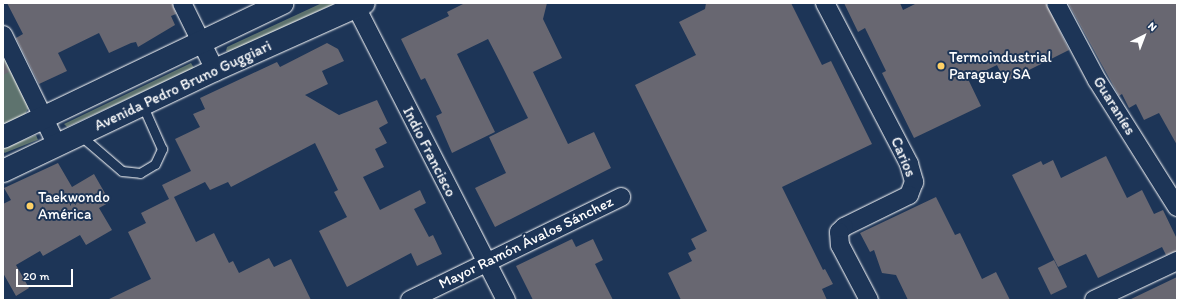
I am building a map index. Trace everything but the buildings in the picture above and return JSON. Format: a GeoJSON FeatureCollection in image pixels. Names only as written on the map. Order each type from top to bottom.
{"type":"FeatureCollection","features":[{"type":"Feature","properties":{"kind":"main road","name":"Avenida Pedro Bruno Guggiari"},"geometry":{"type":"LineString","coordinates":[[3,137],[283,3]]}},
{"type":"Feature","properties":{"kind":"main road","name":"Avenida Pedro Bruno Guggiari"},"geometry":{"type":"LineString","coordinates":[[3,171],[142,104],[358,4]]}},
{"type":"Feature","properties":{"kind":"street"},"geometry":{"type":"LineString","coordinates":[[182,3],[215,70]]}},
{"type":"Feature","properties":{"kind":"street","name":"Carios"},"geometry":{"type":"LineString","coordinates":[[825,3],[909,164],[914,182],[913,190],[909,195],[844,227],[839,232],[837,238],[840,246],[869,300]]}},
{"type":"Feature","properties":{"kind":"street","name":"Guaraníes"},"geometry":{"type":"LineString","coordinates":[[1056,3],[1097,80],[1177,207]]}},
{"type":"Feature","properties":{"kind":"street","name":"Indio Francisco"},"geometry":{"type":"LineString","coordinates":[[358,4],[485,262],[506,300]]}},
{"type":"Feature","properties":{"kind":"street"},"geometry":{"type":"LineString","coordinates":[[3,35],[57,145]]}},
{"type":"Feature","properties":{"kind":"street","name":"Mayor Ramón Ávalos Sánchez"},"geometry":{"type":"LineString","coordinates":[[410,300],[485,262],[621,197]]}},
{"type":"Feature","properties":{"kind":"street"},"geometry":{"type":"LineString","coordinates":[[1094,300],[1177,261]]}},
{"type":"Feature","properties":{"kind":"lane"},"geometry":{"type":"LineString","coordinates":[[79,134],[122,171],[140,173],[155,164],[162,149],[142,104]]}},
{"type":"Feature","properties":{"kind":"green space"},"geometry":{"type":"Polygon","coordinates":[[[322,3],[336,3],[229,52],[226,51],[227,47],[322,3]]]}},
{"type":"Feature","properties":{"kind":"green space"},"geometry":{"type":"Polygon","coordinates":[[[3,49],[29,107],[24,116],[3,126],[3,49]]]}},
{"type":"Feature","properties":{"kind":"green space"},"geometry":{"type":"Polygon","coordinates":[[[191,63],[194,68],[67,127],[64,124],[191,63]]]}},
{"type":"Feature","properties":{"kind":"green space"},"geometry":{"type":"Polygon","coordinates":[[[36,135],[38,140],[4,153],[3,148],[36,135]]]}},
{"type":"Feature","properties":{"kind":"place","name":"Termoindustrial Paraguay SA"},"geometry":{"type":"Point","coordinates":[941,66]}},
{"type":"Feature","properties":{"kind":"place","name":"Taekwondo América"},"geometry":{"type":"Point","coordinates":[30,206]}}]}
